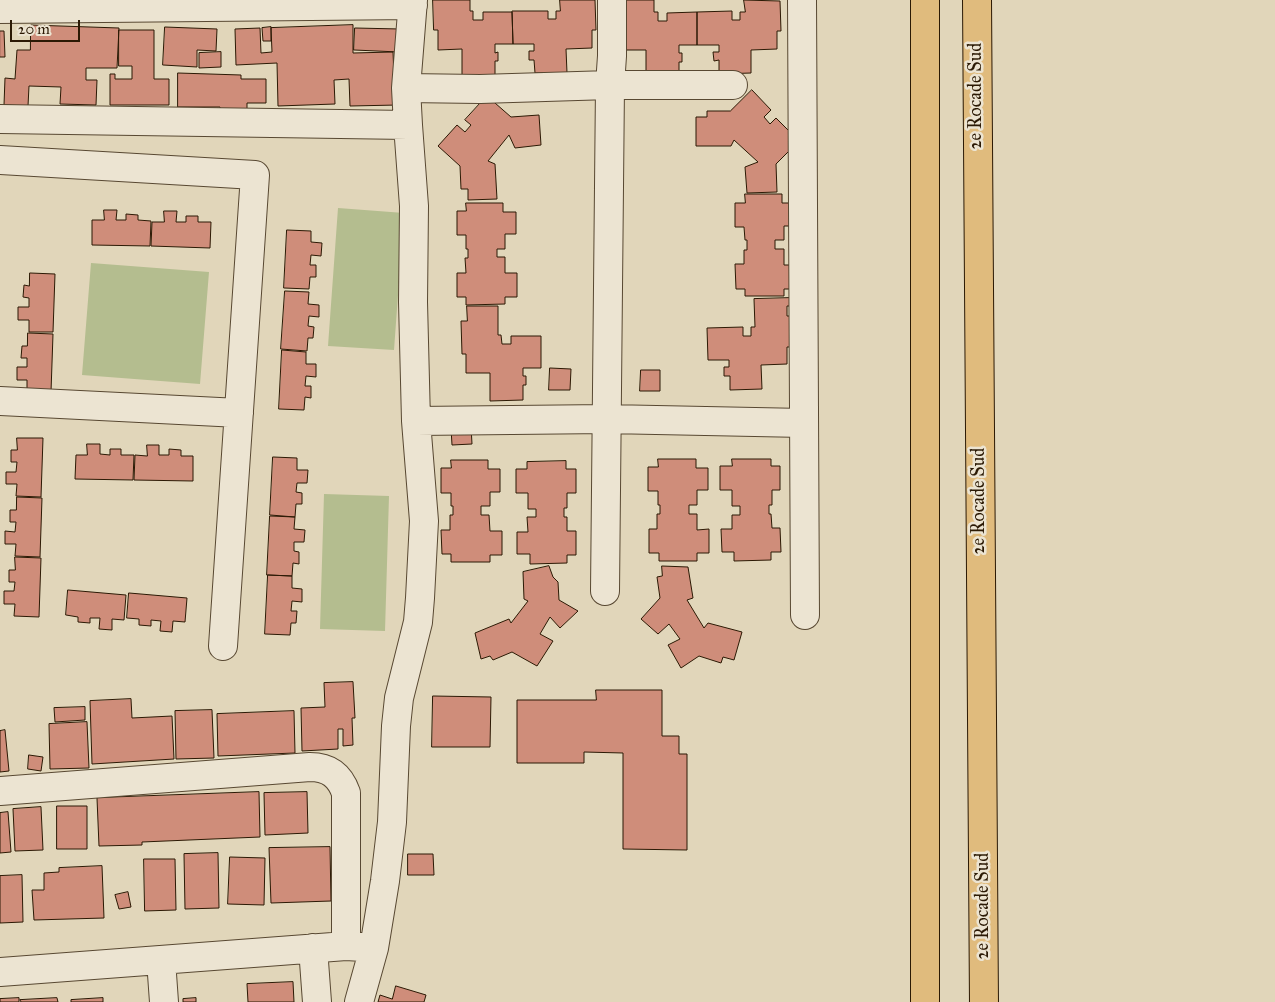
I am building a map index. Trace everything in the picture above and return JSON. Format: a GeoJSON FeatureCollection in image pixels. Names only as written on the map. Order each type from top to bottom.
{"type":"FeatureCollection","features":[{"type":"Feature","properties":{"kind":"highway"},"geometry":{"type":"LineString","coordinates":[[925,0],[925,1002]]}},
{"type":"Feature","properties":{"kind":"highway","name":"2e Rocade Sud"},"geometry":{"type":"LineString","coordinates":[[977,0],[984,1002]]}},
{"type":"Feature","properties":{"kind":"street"},"geometry":{"type":"LineString","coordinates":[[605,591],[612,0]]}},
{"type":"Feature","properties":{"kind":"street"},"geometry":{"type":"LineString","coordinates":[[802,0],[805,615]]}},
{"type":"Feature","properties":{"kind":"street"},"geometry":{"type":"LineString","coordinates":[[0,8],[413,3],[406,88],[414,206],[413,302],[416,421],[424,521],[420,598],[418,622],[399,698],[392,822],[386,881],[374,948],[359,1002]]}},
{"type":"Feature","properties":{"kind":"street"},"geometry":{"type":"LineString","coordinates":[[406,88],[480,89],[610,85],[732,85]]}},
{"type":"Feature","properties":{"kind":"street"},"geometry":{"type":"LineString","coordinates":[[0,119],[408,125]]}},
{"type":"Feature","properties":{"kind":"street"},"geometry":{"type":"LineString","coordinates":[[0,160],[254,175],[223,646]]}},
{"type":"Feature","properties":{"kind":"street"},"geometry":{"type":"LineString","coordinates":[[0,401],[239,413]]}},
{"type":"Feature","properties":{"kind":"street"},"geometry":{"type":"LineString","coordinates":[[416,421],[607,419],[804,423]]}},
{"type":"Feature","properties":{"kind":"street"},"geometry":{"type":"LineString","coordinates":[[0,790],[310,767],[320,767],[329,770],[343,784],[346,793],[346,946]]}},
{"type":"Feature","properties":{"kind":"street"},"geometry":{"type":"LineString","coordinates":[[0,972],[313,948],[346,946],[374,948]]}},
{"type":"Feature","properties":{"kind":"street"},"geometry":{"type":"LineString","coordinates":[[313,948],[317,1002]]}},
{"type":"Feature","properties":{"kind":"street"},"geometry":{"type":"LineString","coordinates":[[162,960],[164,1002]]}},
{"type":"Feature","properties":{"kind":"green space"},"geometry":{"type":"Polygon","coordinates":[[[338,208],[404,213],[394,350],[328,346],[338,208]]]}},
{"type":"Feature","properties":{"kind":"green space"},"geometry":{"type":"Polygon","coordinates":[[[91,263],[209,272],[200,384],[82,375],[91,263]]]}},
{"type":"Feature","properties":{"kind":"green space"},"geometry":{"type":"Polygon","coordinates":[[[324,494],[389,496],[385,631],[320,629],[324,494]]]}},
{"type":"Feature","properties":{"kind":"building"},"geometry":{"type":"Polygon","coordinates":[[[433,0],[470,0],[470,11],[473,11],[473,20],[483,20],[483,12],[512,12],[513,44],[495,44],[495,53],[498,52],[498,61],[495,61],[495,77],[462,77],[462,49],[438,50],[438,30],[434,30],[433,0]]]}},
{"type":"Feature","properties":{"kind":"building"},"geometry":{"type":"Polygon","coordinates":[[[560,0],[595,0],[596,30],[592,30],[592,48],[566,49],[567,73],[535,73],[534,60],[529,60],[529,51],[534,51],[534,44],[513,44],[512,11],[548,11],[548,19],[556,19],[556,11],[560,11],[560,0]]]}},
{"type":"Feature","properties":{"kind":"building"},"geometry":{"type":"Polygon","coordinates":[[[618,0],[654,0],[654,12],[658,12],[658,21],[667,21],[667,13],[697,12],[697,45],[679,45],[679,53],[682,53],[682,62],[679,62],[679,77],[646,77],[646,50],[623,50],[618,0]]]}},
{"type":"Feature","properties":{"kind":"building"},"geometry":{"type":"Polygon","coordinates":[[[744,0],[780,1],[781,31],[777,31],[777,49],[751,50],[751,73],[719,74],[719,60],[714,61],[713,52],[719,52],[719,45],[697,45],[697,12],[732,11],[732,20],[740,20],[740,12],[745,12],[744,0]]]}},
{"type":"Feature","properties":{"kind":"building"},"geometry":{"type":"Polygon","coordinates":[[[31,25],[119,28],[117,68],[86,68],[86,80],[97,80],[96,105],[60,104],[61,87],[29,86],[28,106],[4,105],[5,78],[15,79],[17,50],[30,50],[31,25]]]}},
{"type":"Feature","properties":{"kind":"building"},"geometry":{"type":"Polygon","coordinates":[[[353,25],[353,53],[393,52],[398,105],[350,106],[349,79],[334,80],[335,104],[278,106],[277,63],[236,65],[235,29],[260,28],[261,53],[272,52],[271,28],[353,25]]]}},
{"type":"Feature","properties":{"kind":"building"},"geometry":{"type":"Polygon","coordinates":[[[165,27],[217,29],[216,51],[197,50],[197,67],[163,65],[165,27]]]}},
{"type":"Feature","properties":{"kind":"building"},"geometry":{"type":"Polygon","coordinates":[[[271,27],[271,41],[263,41],[262,28],[271,27]]]}},
{"type":"Feature","properties":{"kind":"building"},"geometry":{"type":"Polygon","coordinates":[[[355,28],[400,29],[399,52],[354,50],[355,28]]]}},
{"type":"Feature","properties":{"kind":"building"},"geometry":{"type":"Polygon","coordinates":[[[119,30],[154,30],[154,79],[169,79],[169,105],[110,105],[110,74],[115,74],[115,79],[132,79],[132,66],[119,66],[119,30]]]}},
{"type":"Feature","properties":{"kind":"building"},"geometry":{"type":"Polygon","coordinates":[[[0,31],[4,31],[5,57],[0,57],[0,31]]]}},
{"type":"Feature","properties":{"kind":"building"},"geometry":{"type":"Polygon","coordinates":[[[221,52],[221,67],[199,68],[199,53],[221,52]]]}},
{"type":"Feature","properties":{"kind":"building"},"geometry":{"type":"Polygon","coordinates":[[[178,73],[241,75],[241,79],[266,79],[266,103],[247,103],[247,109],[178,107],[178,73]]]}},
{"type":"Feature","properties":{"kind":"building"},"geometry":{"type":"Polygon","coordinates":[[[752,90],[771,110],[764,117],[770,124],[776,118],[799,141],[776,164],[777,192],[747,193],[745,167],[758,162],[734,140],[731,146],[696,146],[696,117],[707,117],[707,111],[730,111],[752,90]]]}},
{"type":"Feature","properties":{"kind":"building"},"geometry":{"type":"Polygon","coordinates":[[[487,96],[511,117],[539,115],[541,145],[515,148],[509,135],[488,161],[495,164],[497,199],[468,200],[468,189],[461,189],[460,166],[438,146],[457,125],[465,132],[471,125],[465,120],[487,96]]]}},
{"type":"Feature","properties":{"kind":"building"},"geometry":{"type":"Polygon","coordinates":[[[745,194],[782,194],[782,203],[794,203],[794,226],[784,226],[784,240],[775,240],[775,249],[784,249],[784,265],[795,265],[796,289],[784,289],[784,296],[745,296],[745,289],[736,289],[735,264],[744,264],[744,250],[747,250],[747,240],[745,240],[744,227],[735,227],[735,203],[745,203],[745,194]]]}},
{"type":"Feature","properties":{"kind":"building"},"geometry":{"type":"Polygon","coordinates":[[[466,203],[503,203],[503,212],[516,212],[516,234],[505,234],[505,249],[497,249],[497,257],[505,257],[505,273],[517,273],[517,297],[505,297],[505,304],[466,305],[466,297],[457,297],[457,273],[466,273],[465,258],[468,258],[468,249],[466,249],[466,235],[457,235],[457,211],[466,211],[466,203]]]}},
{"type":"Feature","properties":{"kind":"building"},"geometry":{"type":"Polygon","coordinates":[[[104,210],[117,210],[116,220],[126,220],[126,214],[138,215],[138,220],[151,221],[150,246],[92,245],[92,220],[104,220],[104,210]]]}},
{"type":"Feature","properties":{"kind":"building"},"geometry":{"type":"Polygon","coordinates":[[[164,211],[177,211],[176,222],[186,222],[186,216],[198,216],[198,222],[211,222],[210,248],[151,246],[152,222],[164,222],[164,211]]]}},
{"type":"Feature","properties":{"kind":"building"},"geometry":{"type":"Polygon","coordinates":[[[287,230],[311,231],[311,242],[322,243],[321,256],[311,255],[310,265],[316,265],[316,277],[310,277],[309,289],[284,288],[287,230]]]}},
{"type":"Feature","properties":{"kind":"building"},"geometry":{"type":"Polygon","coordinates":[[[30,273],[55,274],[53,332],[29,332],[29,320],[18,320],[18,307],[29,307],[29,298],[23,297],[24,285],[29,286],[30,273]]]}},
{"type":"Feature","properties":{"kind":"building"},"geometry":{"type":"Polygon","coordinates":[[[285,291],[309,292],[308,304],[319,305],[319,317],[309,316],[308,326],[314,327],[313,338],[308,338],[307,351],[281,349],[285,291]]]}},
{"type":"Feature","properties":{"kind":"building"},"geometry":{"type":"Polygon","coordinates":[[[790,298],[790,306],[787,306],[787,316],[791,316],[791,347],[787,347],[787,364],[761,365],[762,389],[730,390],[730,376],[724,376],[724,367],[729,367],[729,360],[708,360],[707,328],[743,327],[743,336],[751,336],[751,327],[755,327],[754,299],[790,298]]]}},
{"type":"Feature","properties":{"kind":"building"},"geometry":{"type":"Polygon","coordinates":[[[467,306],[498,306],[498,335],[501,335],[502,344],[511,344],[511,336],[541,336],[541,368],[523,368],[523,376],[526,376],[526,385],[523,385],[523,400],[490,401],[490,373],[466,373],[466,354],[462,354],[461,321],[467,321],[467,306]]]}},
{"type":"Feature","properties":{"kind":"building"},"geometry":{"type":"Polygon","coordinates":[[[28,333],[53,334],[51,392],[27,392],[27,380],[17,380],[17,367],[27,367],[27,358],[21,358],[22,346],[27,346],[28,333]]]}},
{"type":"Feature","properties":{"kind":"building"},"geometry":{"type":"Polygon","coordinates":[[[282,350],[306,352],[306,364],[316,364],[316,377],[306,376],[305,386],[311,386],[311,398],[305,397],[304,410],[279,409],[282,350]]]}},
{"type":"Feature","properties":{"kind":"building"},"geometry":{"type":"Polygon","coordinates":[[[550,368],[571,369],[570,390],[549,390],[550,368]]]}},
{"type":"Feature","properties":{"kind":"building"},"geometry":{"type":"Polygon","coordinates":[[[641,370],[660,370],[660,391],[640,391],[641,370]]]}},
{"type":"Feature","properties":{"kind":"building"},"geometry":{"type":"Polygon","coordinates":[[[471,426],[472,444],[452,445],[451,428],[471,426]]]}},
{"type":"Feature","properties":{"kind":"building"},"geometry":{"type":"Polygon","coordinates":[[[17,438],[43,438],[41,497],[16,496],[17,484],[6,484],[6,472],[16,472],[17,462],[11,462],[11,450],[17,450],[17,438]]]}},
{"type":"Feature","properties":{"kind":"building"},"geometry":{"type":"Polygon","coordinates":[[[87,444],[100,444],[100,454],[110,455],[110,449],[121,449],[121,455],[134,455],[133,480],[75,479],[76,455],[87,455],[87,444]]]}},
{"type":"Feature","properties":{"kind":"building"},"geometry":{"type":"Polygon","coordinates":[[[147,445],[159,445],[159,455],[169,455],[169,449],[181,450],[181,456],[193,456],[193,481],[134,480],[135,455],[147,456],[147,445]]]}},
{"type":"Feature","properties":{"kind":"building"},"geometry":{"type":"Polygon","coordinates":[[[273,457],[297,458],[297,470],[308,470],[307,483],[297,483],[296,492],[302,493],[302,504],[296,504],[295,517],[270,515],[273,457]]]}},
{"type":"Feature","properties":{"kind":"building"},"geometry":{"type":"Polygon","coordinates":[[[658,459],[696,459],[696,468],[708,468],[708,490],[697,490],[697,505],[689,505],[689,514],[697,514],[697,530],[709,529],[709,553],[697,553],[697,561],[659,561],[659,553],[649,553],[649,529],[657,529],[657,514],[660,514],[660,505],[658,505],[658,491],[648,491],[648,467],[658,467],[658,459]]]}},
{"type":"Feature","properties":{"kind":"building"},"geometry":{"type":"Polygon","coordinates":[[[732,459],[771,459],[771,466],[780,466],[780,490],[772,490],[772,505],[769,505],[769,514],[771,514],[772,528],[780,528],[781,552],[771,552],[771,560],[734,561],[734,552],[722,552],[721,529],[732,529],[732,515],[740,515],[740,506],[732,506],[732,490],[720,490],[720,466],[732,466],[732,459]]]}},
{"type":"Feature","properties":{"kind":"building"},"geometry":{"type":"Polygon","coordinates":[[[451,460],[488,460],[488,469],[500,469],[500,492],[490,492],[490,506],[481,506],[481,515],[489,515],[490,531],[502,531],[502,555],[490,555],[490,562],[451,562],[451,554],[442,554],[441,530],[450,530],[450,515],[453,515],[453,506],[451,506],[451,493],[441,493],[441,468],[451,468],[451,460]]]}},
{"type":"Feature","properties":{"kind":"building"},"geometry":{"type":"Polygon","coordinates":[[[566,461],[566,469],[576,469],[576,493],[567,493],[567,508],[564,508],[564,517],[567,517],[567,531],[576,531],[576,555],[567,555],[567,563],[530,564],[530,554],[517,554],[517,532],[528,532],[527,517],[536,517],[536,509],[528,509],[528,493],[516,493],[516,469],[527,469],[527,462],[566,461]]]}},
{"type":"Feature","properties":{"kind":"building"},"geometry":{"type":"Polygon","coordinates":[[[17,497],[42,498],[40,557],[15,556],[16,544],[5,544],[5,531],[15,532],[16,522],[10,522],[10,510],[16,510],[17,497]]]}},
{"type":"Feature","properties":{"kind":"building"},"geometry":{"type":"Polygon","coordinates":[[[270,516],[295,517],[294,529],[305,530],[304,542],[294,542],[294,551],[299,552],[299,564],[293,563],[292,576],[267,575],[270,516]]]}},
{"type":"Feature","properties":{"kind":"building"},"geometry":{"type":"Polygon","coordinates":[[[15,557],[41,558],[39,617],[14,616],[15,604],[4,604],[4,591],[14,591],[15,582],[9,582],[9,570],[15,570],[15,557]]]}},
{"type":"Feature","properties":{"kind":"building"},"geometry":{"type":"Polygon","coordinates":[[[549,566],[553,577],[558,582],[559,600],[578,611],[560,628],[550,617],[540,634],[553,641],[537,666],[512,652],[493,660],[490,656],[481,659],[475,633],[509,619],[511,623],[528,601],[524,599],[523,572],[549,566]]]}},
{"type":"Feature","properties":{"kind":"building"},"geometry":{"type":"Polygon","coordinates":[[[662,566],[688,567],[693,598],[687,600],[704,628],[708,623],[742,632],[734,660],[723,657],[721,663],[699,656],[681,668],[668,645],[680,639],[669,624],[658,634],[641,619],[660,598],[657,577],[662,576],[662,566]]]}},
{"type":"Feature","properties":{"kind":"building"},"geometry":{"type":"Polygon","coordinates":[[[268,575],[292,576],[292,588],[302,589],[302,602],[292,601],[291,611],[297,611],[296,623],[291,623],[290,635],[265,634],[268,575]]]}},
{"type":"Feature","properties":{"kind":"building"},"geometry":{"type":"Polygon","coordinates":[[[68,590],[126,595],[124,620],[112,619],[112,630],[99,629],[100,618],[90,618],[90,623],[78,622],[78,617],[66,615],[68,590]]]}},
{"type":"Feature","properties":{"kind":"building"},"geometry":{"type":"Polygon","coordinates":[[[129,593],[187,598],[185,622],[173,621],[172,632],[160,631],[161,621],[151,620],[151,626],[139,625],[139,619],[127,618],[129,593]]]}},
{"type":"Feature","properties":{"kind":"building"},"geometry":{"type":"Polygon","coordinates":[[[353,682],[355,718],[352,718],[353,745],[343,746],[343,729],[338,729],[338,749],[302,751],[301,708],[325,707],[324,683],[353,682]]]}},
{"type":"Feature","properties":{"kind":"building"},"geometry":{"type":"Polygon","coordinates":[[[596,690],[662,690],[662,736],[679,736],[679,754],[687,754],[687,850],[623,849],[623,753],[584,752],[584,763],[517,763],[517,700],[596,700],[596,690]]]}},
{"type":"Feature","properties":{"kind":"building"},"geometry":{"type":"Polygon","coordinates":[[[433,696],[491,697],[490,747],[432,747],[433,696]]]}},
{"type":"Feature","properties":{"kind":"building"},"geometry":{"type":"Polygon","coordinates":[[[131,699],[132,718],[172,716],[174,759],[92,764],[90,701],[131,699]]]}},
{"type":"Feature","properties":{"kind":"building"},"geometry":{"type":"Polygon","coordinates":[[[85,707],[85,720],[55,722],[54,708],[85,707]]]}},
{"type":"Feature","properties":{"kind":"building"},"geometry":{"type":"Polygon","coordinates":[[[212,710],[214,758],[176,759],[175,711],[212,710]]]}},
{"type":"Feature","properties":{"kind":"building"},"geometry":{"type":"Polygon","coordinates":[[[294,711],[295,753],[218,756],[217,714],[294,711]]]}},
{"type":"Feature","properties":{"kind":"building"},"geometry":{"type":"Polygon","coordinates":[[[87,722],[89,768],[50,769],[49,724],[87,722]]]}},
{"type":"Feature","properties":{"kind":"building"},"geometry":{"type":"Polygon","coordinates":[[[5,730],[9,771],[0,772],[0,731],[5,730]]]}},
{"type":"Feature","properties":{"kind":"building"},"geometry":{"type":"Polygon","coordinates":[[[29,755],[43,757],[41,771],[28,769],[29,755]]]}},
{"type":"Feature","properties":{"kind":"building"},"geometry":{"type":"Polygon","coordinates":[[[259,792],[260,837],[142,842],[142,845],[99,846],[97,798],[259,792]]]}},
{"type":"Feature","properties":{"kind":"building"},"geometry":{"type":"Polygon","coordinates":[[[307,792],[308,833],[265,835],[264,793],[307,792]]]}},
{"type":"Feature","properties":{"kind":"building"},"geometry":{"type":"Polygon","coordinates":[[[57,806],[87,806],[87,849],[57,849],[57,806]]]}},
{"type":"Feature","properties":{"kind":"building"},"geometry":{"type":"Polygon","coordinates":[[[41,807],[43,850],[15,851],[13,809],[41,807]]]}},
{"type":"Feature","properties":{"kind":"building"},"geometry":{"type":"Polygon","coordinates":[[[8,812],[11,852],[0,853],[0,813],[8,812]]]}},
{"type":"Feature","properties":{"kind":"building"},"geometry":{"type":"Polygon","coordinates":[[[330,847],[331,901],[271,903],[269,848],[330,847]]]}},
{"type":"Feature","properties":{"kind":"building"},"geometry":{"type":"Polygon","coordinates":[[[218,853],[219,908],[185,909],[184,854],[218,853]]]}},
{"type":"Feature","properties":{"kind":"building"},"geometry":{"type":"Polygon","coordinates":[[[408,854],[433,854],[434,875],[408,875],[408,854]]]}},
{"type":"Feature","properties":{"kind":"building"},"geometry":{"type":"Polygon","coordinates":[[[230,857],[265,858],[264,905],[228,904],[230,857]]]}},
{"type":"Feature","properties":{"kind":"building"},"geometry":{"type":"Polygon","coordinates":[[[144,859],[175,859],[176,910],[145,911],[144,859]]]}},
{"type":"Feature","properties":{"kind":"building"},"geometry":{"type":"Polygon","coordinates":[[[102,866],[104,918],[34,920],[32,890],[44,890],[44,873],[59,872],[59,868],[102,866]]]}},
{"type":"Feature","properties":{"kind":"building"},"geometry":{"type":"Polygon","coordinates":[[[22,875],[23,922],[0,923],[0,876],[22,875]]]}},
{"type":"Feature","properties":{"kind":"building"},"geometry":{"type":"Polygon","coordinates":[[[128,892],[131,907],[119,909],[115,895],[128,892]]]}},
{"type":"Feature","properties":{"kind":"building"},"geometry":{"type":"Polygon","coordinates":[[[293,982],[294,1002],[248,1002],[247,984],[293,982]]]}},
{"type":"Feature","properties":{"kind":"building"},"geometry":{"type":"Polygon","coordinates":[[[396,986],[426,995],[424,1002],[378,1002],[380,995],[392,999],[396,986]]]}},
{"type":"Feature","properties":{"kind":"building"},"geometry":{"type":"Polygon","coordinates":[[[19,998],[19,1002],[0,1002],[0,999],[19,998]]]}},
{"type":"Feature","properties":{"kind":"building"},"geometry":{"type":"Polygon","coordinates":[[[57,998],[58,1002],[21,1002],[20,1000],[57,998]]]}},
{"type":"Feature","properties":{"kind":"building"},"geometry":{"type":"Polygon","coordinates":[[[103,998],[103,1002],[71,1002],[71,1000],[103,998]]]}},
{"type":"Feature","properties":{"kind":"building"},"geometry":{"type":"Polygon","coordinates":[[[196,998],[196,1002],[183,1002],[183,999],[196,998]]]}}]}
